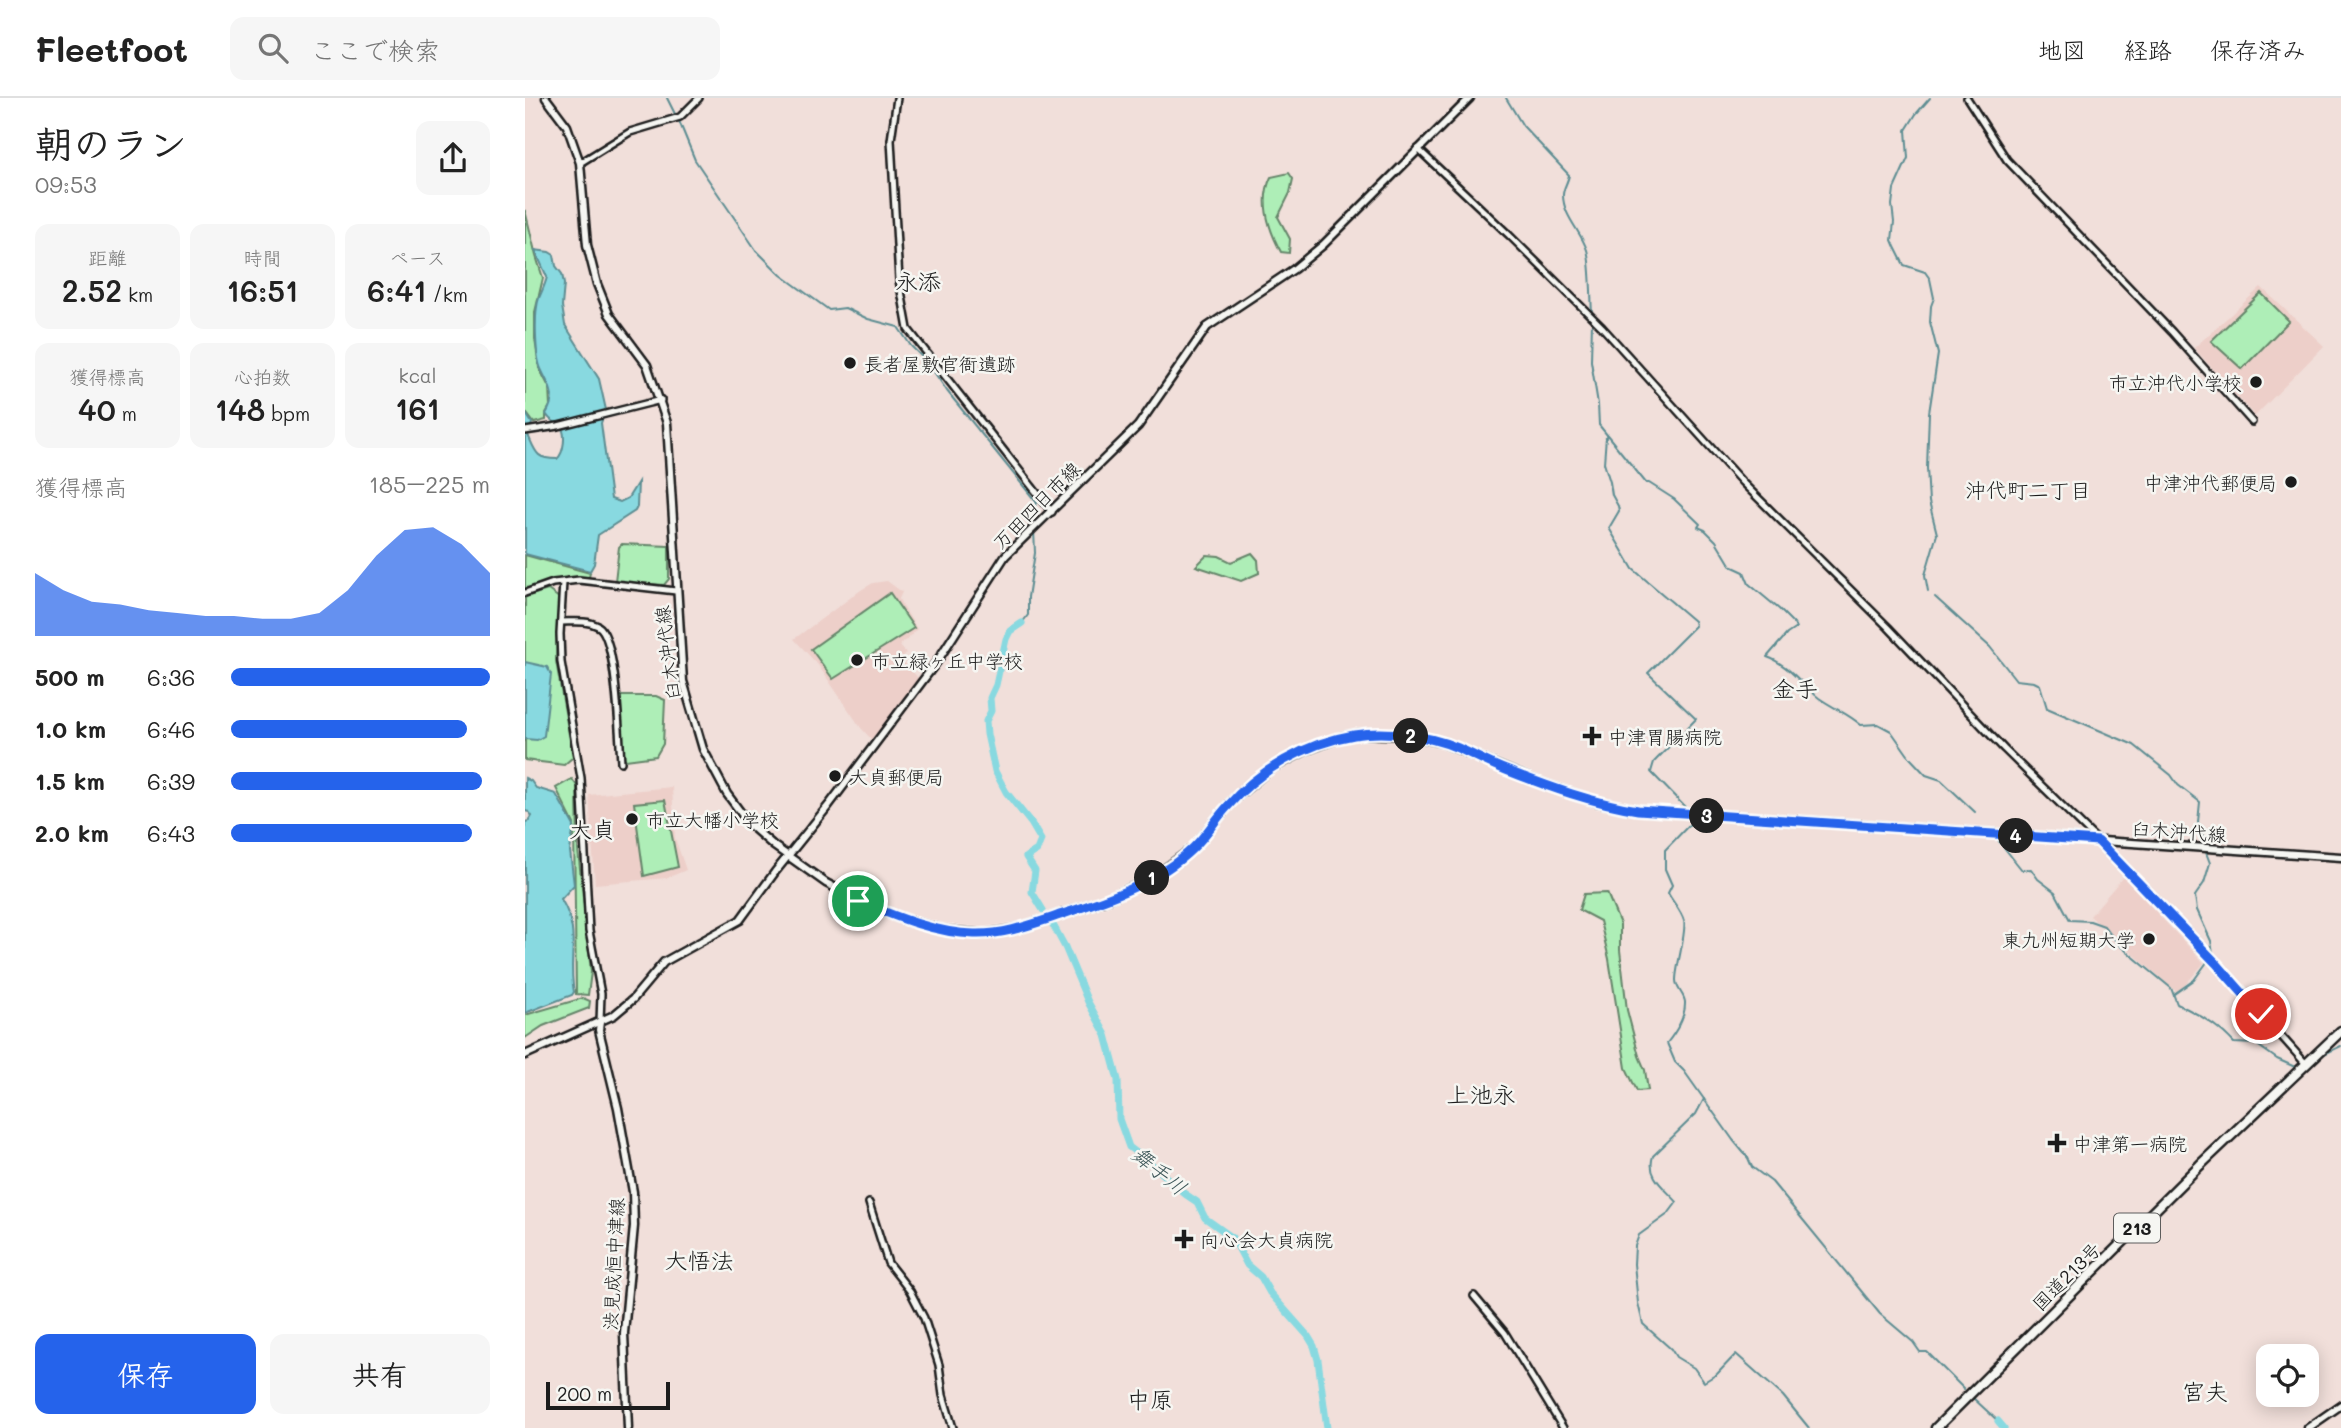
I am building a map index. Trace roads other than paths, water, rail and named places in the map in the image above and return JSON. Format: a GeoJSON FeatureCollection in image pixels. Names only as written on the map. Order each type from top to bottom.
{"type":"FeatureCollection","features":[{"type":"Feature","properties":{"kind":"highway","name":"国道213号"},"geometry":{"type":"LineString","coordinates":[[1936,1428],[2200,1165],[2341,1031]]}},
{"type":"Feature","properties":{"kind":"main road","name":"臼木沖代線"},"geometry":{"type":"LineString","coordinates":[[546,98],[567,126],[580,163],[587,245],[597,284],[609,314],[647,365],[667,423],[683,681],[703,749],[740,814],[757,832],[835,889],[897,917],[956,932],[1004,932],[1102,901],[1139,885],[1184,856],[1238,795],[1275,766],[1334,740],[1373,734],[1420,737],[1443,743],[1543,784],[1597,802],[1638,810],[2341,858]]}},
{"type":"Feature","properties":{"kind":"main road","name":"万田四日市線"},"geometry":{"type":"LineString","coordinates":[[525,1055],[600,1022],[625,1007],[664,962],[740,919],[787,856],[821,817],[936,663],[1005,556],[1138,426],[1207,327],[1294,269],[1316,251],[1470,98]]}},
{"type":"Feature","properties":{"kind":"main road","name":"渋見成恒中津線"},"geometry":{"type":"LineString","coordinates":[[600,1022],[599,1030],[624,1137],[634,1206],[624,1333],[628,1428]]}},
{"type":"Feature","properties":{"kind":"main road"},"geometry":{"type":"LineString","coordinates":[[2308,1428],[2341,1405]]}},
{"type":"Feature","properties":{"kind":"street"},"geometry":{"type":"LineString","coordinates":[[580,163],[630,132],[680,117],[699,98]]}},
{"type":"Feature","properties":{"kind":"street"},"geometry":{"type":"LineString","coordinates":[[897,98],[891,140],[898,261],[908,329],[1052,512]]}},
{"type":"Feature","properties":{"kind":"street"},"geometry":{"type":"LineString","coordinates":[[1967,98],[2007,160],[2172,332],[2252,422]]}},
{"type":"Feature","properties":{"kind":"street"},"geometry":{"type":"LineString","coordinates":[[1418,149],[1509,234],[1602,327],[1742,482],[2098,841],[2216,963],[2306,1064]]}},
{"type":"Feature","properties":{"kind":"street"},"geometry":{"type":"LineString","coordinates":[[528,430],[558,426],[661,400]]}},
{"type":"Feature","properties":{"kind":"street"},"geometry":{"type":"LineString","coordinates":[[525,593],[579,580],[676,591]]}},
{"type":"Feature","properties":{"kind":"street"},"geometry":{"type":"LineString","coordinates":[[563,582],[561,662],[581,778],[589,931],[601,994],[600,1022]]}},
{"type":"Feature","properties":{"kind":"street"},"geometry":{"type":"LineString","coordinates":[[561,622],[591,623],[604,631],[614,674],[621,762]]}},
{"type":"Feature","properties":{"kind":"street"},"geometry":{"type":"LineString","coordinates":[[869,1203],[888,1263],[911,1291],[924,1318],[939,1365],[943,1395],[953,1428]]}},
{"type":"Feature","properties":{"kind":"street"},"geometry":{"type":"LineString","coordinates":[[1474,1296],[1506,1333],[1563,1428]]}},
{"type":"Feature","properties":{"kind":"water"},"geometry":{"type":"Polygon","coordinates":[[[535,250],[554,255],[564,284],[562,306],[565,325],[599,379],[606,410],[601,423],[611,499],[620,502],[628,498],[638,482],[635,511],[598,535],[594,564],[590,571],[525,554],[525,412],[532,423],[528,435],[535,451],[541,456],[557,459],[564,443],[562,429],[546,414],[552,396],[539,363],[536,323],[537,304],[547,277],[535,250]]]}},
{"type":"Feature","properties":{"kind":"water"},"geometry":{"type":"Polygon","coordinates":[[[525,662],[547,667],[551,674],[544,736],[537,740],[525,739],[525,662]]]}},
{"type":"Feature","properties":{"kind":"water"},"geometry":{"type":"Polygon","coordinates":[[[525,778],[536,788],[556,794],[574,826],[570,851],[574,885],[561,899],[571,923],[574,992],[525,1013],[525,822],[532,816],[525,811],[525,778]]]}},
{"type":"Feature","properties":{"kind":"waterway"},"geometry":{"type":"LineString","coordinates":[[667,98],[676,116]]}},
{"type":"Feature","properties":{"kind":"waterway"},"geometry":{"type":"LineString","coordinates":[[1506,98],[1523,126],[1569,175],[1563,192],[1564,203],[1587,250],[1592,315]]}},
{"type":"Feature","properties":{"kind":"waterway"},"geometry":{"type":"LineString","coordinates":[[1928,591],[1925,575],[1937,534],[1929,502],[1927,468],[1929,413],[1938,354],[1930,322],[1934,298],[1930,279],[1925,272],[1904,265],[1895,247],[1892,240],[1892,205],[1894,189],[1908,158],[1906,130],[1930,98]]}},
{"type":"Feature","properties":{"kind":"waterway"},"geometry":{"type":"LineString","coordinates":[[679,121],[695,160],[756,250],[781,275],[829,310],[845,308],[868,319],[898,327],[1037,503],[1030,513],[1033,524]]}},
{"type":"Feature","properties":{"kind":"waterway"},"geometry":{"type":"LineString","coordinates":[[1592,321],[1591,361],[1599,425],[1646,483],[1674,499],[1700,524],[1698,527],[1716,541],[1731,566],[1744,572],[1749,584],[1794,624],[1796,628],[1787,634],[1767,657],[1788,670],[1819,698],[1861,725],[1878,724],[1891,731],[1926,775],[1941,780],[1975,812]]}},
{"type":"Feature","properties":{"kind":"waterway"},"geometry":{"type":"LineString","coordinates":[[1606,436],[1604,463],[1619,511],[1609,528],[1633,569],[1694,621],[1695,626],[1648,673],[1696,719],[1654,762],[1651,772],[1685,807]]}},
{"type":"Feature","properties":{"kind":"waterway"},"geometry":{"type":"LineString","coordinates":[[1022,623],[1028,615],[1035,553],[1034,530]]}},
{"type":"Feature","properties":{"kind":"waterway"},"geometry":{"type":"LineString","coordinates":[[1935,597],[1990,647],[2016,680],[2040,685],[2047,708],[2134,745],[2171,775],[2178,785],[2200,802],[2198,822],[2205,844]]}},
{"type":"Feature","properties":{"kind":"waterway","name":"舞手川"},"geometry":{"type":"LineString","coordinates":[[1022,623],[1010,631],[1006,639],[996,685],[990,698],[991,711],[986,721],[995,771],[1006,792],[1041,840],[1037,850],[1026,857],[1035,871],[1032,892],[1043,910]]}},
{"type":"Feature","properties":{"kind":"waterway"},"geometry":{"type":"LineString","coordinates":[[1690,824],[1665,850],[1665,869],[1672,885],[1668,893],[1681,913],[1685,926],[1676,980],[1685,1001],[1685,1009],[1679,1025],[1667,1043],[1675,1062],[1752,1167],[1772,1182],[1880,1314],[1913,1342],[1920,1352],[1927,1352],[1964,1389]]}},
{"type":"Feature","properties":{"kind":"waterway"},"geometry":{"type":"LineString","coordinates":[[1998,840],[2022,870],[2031,869],[2038,879],[2055,892],[2070,920],[2090,921],[2104,926],[2119,945],[2171,988],[2177,1004],[2207,1020],[2234,1043],[2256,1044],[2277,1059],[2295,1067],[2299,1065]]}},
{"type":"Feature","properties":{"kind":"waterway"},"geometry":{"type":"LineString","coordinates":[[2174,994],[2194,980],[2213,954],[2211,941],[2197,910],[2195,896],[2204,883],[2210,863],[2205,850]]}},
{"type":"Feature","properties":{"kind":"waterway","name":"舞手川"},"geometry":{"type":"LineString","coordinates":[[1052,923],[1106,1035],[1118,1080],[1119,1119],[1129,1147],[1197,1202],[1205,1218],[1233,1238],[1247,1265],[1261,1277],[1270,1293],[1308,1336],[1318,1360],[1327,1428]]}},
{"type":"Feature","properties":{"kind":"waterway"},"geometry":{"type":"LineString","coordinates":[[2320,1056],[2341,1046]]}},
{"type":"Feature","properties":{"kind":"waterway"},"geometry":{"type":"LineString","coordinates":[[1704,1099],[1696,1114],[1653,1156],[1654,1176],[1677,1202],[1668,1214],[1639,1235],[1635,1246],[1634,1264],[1643,1324],[1671,1349],[1676,1357],[1694,1368],[1704,1382],[1717,1374],[1736,1354],[1783,1396],[1809,1428]]}},
{"type":"Feature","properties":{"kind":"waterway"},"geometry":{"type":"LineString","coordinates":[[1973,1398],[1998,1421]]}},
{"type":"Feature","properties":{"kind":"waterway"},"geometry":{"type":"LineString","coordinates":[[1998,1421],[2004,1428]]}},
{"type":"Feature","properties":{"kind":"place","name":"長者屋敷官衙遺跡"},"geometry":{"type":"Point","coordinates":[850,363]}},
{"type":"Feature","properties":{"kind":"place","name":"市立沖代小学校"},"geometry":{"type":"Point","coordinates":[2256,382]}},
{"type":"Feature","properties":{"kind":"place","name":"中津沖代郵便局"},"geometry":{"type":"Point","coordinates":[2291,482]}},
{"type":"Feature","properties":{"kind":"place","name":"市立緑ヶ丘中学校"},"geometry":{"type":"Point","coordinates":[857,660]}},
{"type":"Feature","properties":{"kind":"place","name":"中津胃腸病院"},"geometry":{"type":"Point","coordinates":[1592,736]}},
{"type":"Feature","properties":{"kind":"place","name":"大貞郵便局"},"geometry":{"type":"Point","coordinates":[835,776]}},
{"type":"Feature","properties":{"kind":"place","name":"市立大幡小学校"},"geometry":{"type":"Point","coordinates":[632,819]}},
{"type":"Feature","properties":{"kind":"place","name":"東九州短期大学"},"geometry":{"type":"Point","coordinates":[2149,939]}},
{"type":"Feature","properties":{"kind":"place","name":"中津第一病院"},"geometry":{"type":"Point","coordinates":[2057,1143]}},
{"type":"Feature","properties":{"kind":"place","name":"向心会大貞病院"},"geometry":{"type":"Point","coordinates":[1184,1239]}},
{"type":"Feature","properties":{"kind":"district","name":"永添"},"geometry":{"type":"Point","coordinates":[918,281]}},
{"type":"Feature","properties":{"kind":"district","name":"沖代町二丁目"},"geometry":{"type":"Point","coordinates":[2028,489]}},
{"type":"Feature","properties":{"kind":"district","name":"金手"},"geometry":{"type":"Point","coordinates":[1795,688]}},
{"type":"Feature","properties":{"kind":"district","name":"大貞"},"geometry":{"type":"Point","coordinates":[592,829]}},
{"type":"Feature","properties":{"kind":"district","name":"上池永"},"geometry":{"type":"Point","coordinates":[1481,1094]}},
{"type":"Feature","properties":{"kind":"district","name":"大悟法"},"geometry":{"type":"Point","coordinates":[699,1260]}},
{"type":"Feature","properties":{"kind":"district","name":"宮夫"},"geometry":{"type":"Point","coordinates":[2205,1391]}},
{"type":"Feature","properties":{"kind":"district","name":"中原"},"geometry":{"type":"Point","coordinates":[1150,1399]}}]}
